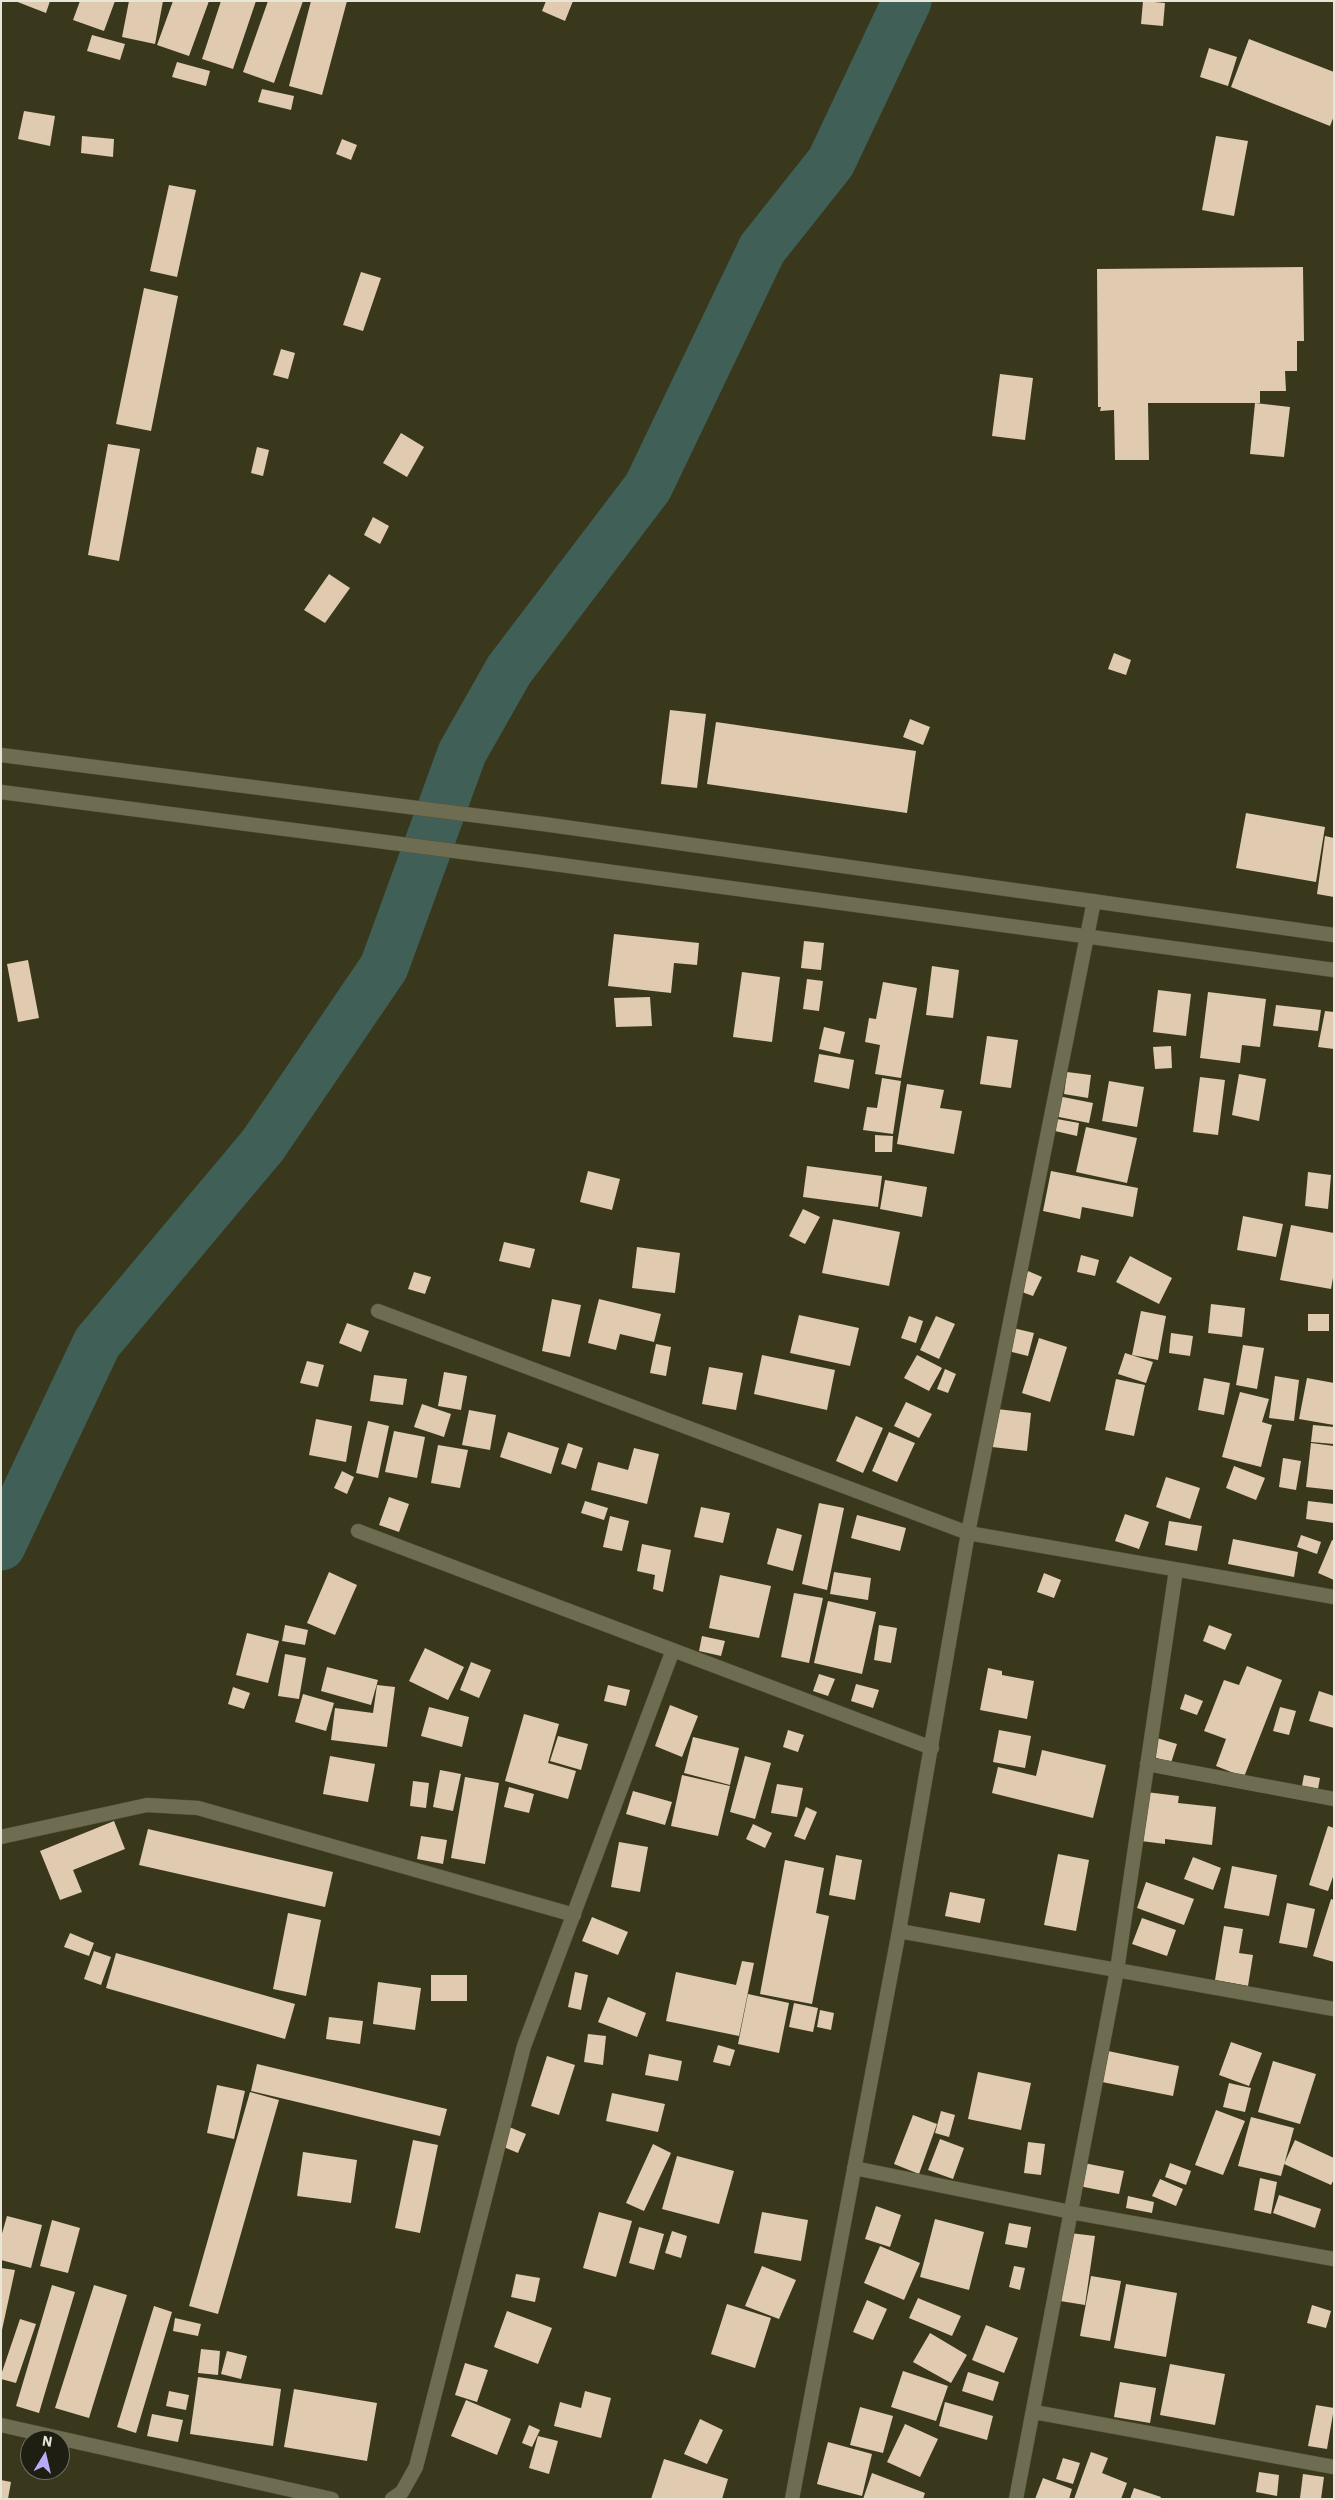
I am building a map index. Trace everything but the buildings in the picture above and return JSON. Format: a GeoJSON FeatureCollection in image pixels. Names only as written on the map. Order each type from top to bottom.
{"type":"FeatureCollection","features":[{"type":"Feature","properties":{"kind":"street"},"geometry":{"type":"LineString","coordinates":[[1,755],[544,824],[1334,936]]}},
{"type":"Feature","properties":{"kind":"street"},"geometry":{"type":"LineString","coordinates":[[1,792],[539,862],[1087,938],[1334,970]]}},
{"type":"Feature","properties":{"kind":"street"},"geometry":{"type":"LineString","coordinates":[[792,2499],[899,1931],[968,1533],[1094,901]]}},
{"type":"Feature","properties":{"kind":"street"},"geometry":{"type":"LineString","coordinates":[[378,1311],[968,1533],[1334,1597]]}},
{"type":"Feature","properties":{"kind":"street"},"geometry":{"type":"LineString","coordinates":[[358,1531],[932,1748]]}},
{"type":"Feature","properties":{"kind":"street"},"geometry":{"type":"LineString","coordinates":[[1016,2499],[1117,1970],[1176,1570]]}},
{"type":"Feature","properties":{"kind":"street"},"geometry":{"type":"LineString","coordinates":[[392,2499],[402,2492],[416,2467],[524,2046],[673,1650]]}},
{"type":"Feature","properties":{"kind":"street"},"geometry":{"type":"LineString","coordinates":[[1148,1764],[1334,1799]]}},
{"type":"Feature","properties":{"kind":"street"},"geometry":{"type":"LineString","coordinates":[[1,1837],[148,1805],[198,1808],[574,1914]]}},
{"type":"Feature","properties":{"kind":"street"},"geometry":{"type":"LineString","coordinates":[[899,1931],[1334,2009]]}},
{"type":"Feature","properties":{"kind":"street"},"geometry":{"type":"LineString","coordinates":[[854,2168],[1072,2212],[1334,2259]]}},
{"type":"Feature","properties":{"kind":"street"},"geometry":{"type":"LineString","coordinates":[[1034,2412],[1334,2467]]}},
{"type":"Feature","properties":{"kind":"street"},"geometry":{"type":"LineString","coordinates":[[1,2425],[332,2499]]}},
{"type":"Feature","properties":{"kind":"waterway"},"geometry":{"type":"LineString","coordinates":[[1,1546],[97,1343],[263,1145],[384,967],[462,753],[509,670],[648,487],[762,249],[831,162],[907,1]]}}]}
